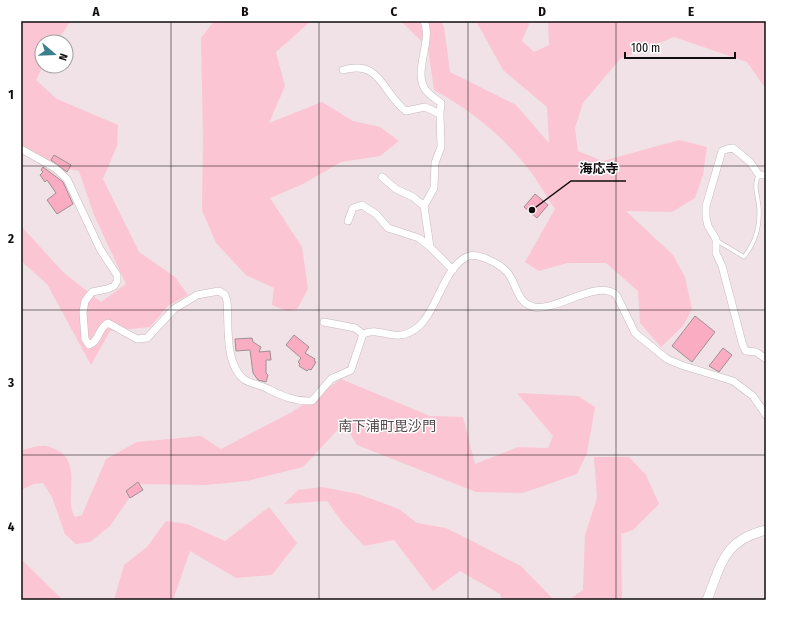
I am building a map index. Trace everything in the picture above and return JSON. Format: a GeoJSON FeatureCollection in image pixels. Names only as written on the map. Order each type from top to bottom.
{"type":"FeatureCollection","features":[{"type":"Feature","properties":{"kind":"street"},"geometry":{"type":"LineString","coordinates":[[424,21],[426,35],[421,80],[425,89],[441,103],[441,147],[435,163],[434,188],[424,206],[430,247]]}},
{"type":"Feature","properties":{"kind":"street"},"geometry":{"type":"LineString","coordinates":[[342,70],[352,67],[369,70],[378,75],[391,96],[406,111],[426,107],[440,114]]}},
{"type":"Feature","properties":{"kind":"street"},"geometry":{"type":"LineString","coordinates":[[763,175],[733,148],[722,151],[706,206],[708,226],[716,240],[716,253],[722,266],[739,338],[746,351],[756,352],[766,359]]}},
{"type":"Feature","properties":{"kind":"street"},"geometry":{"type":"LineString","coordinates":[[21,149],[55,168],[67,179],[100,249],[117,275],[117,281],[114,286],[92,292],[84,301],[83,323],[85,340],[87,344],[93,343],[101,328],[108,323],[137,339],[144,339],[152,333],[169,312],[197,295],[219,291],[225,296],[227,301],[230,354],[238,373],[249,382],[265,387],[284,397],[310,401],[315,399],[331,380],[351,370],[363,334]]}},
{"type":"Feature","properties":{"kind":"street"},"geometry":{"type":"LineString","coordinates":[[382,177],[396,189],[413,197],[424,206]]}},
{"type":"Feature","properties":{"kind":"street"},"geometry":{"type":"LineString","coordinates":[[348,221],[353,208],[362,205],[376,214],[388,228],[419,238],[453,270]]}},
{"type":"Feature","properties":{"kind":"street"},"geometry":{"type":"LineString","coordinates":[[324,322],[354,328],[363,334],[374,332],[394,336],[414,330],[427,316],[453,270],[461,261],[469,256],[484,258],[507,272],[520,298],[529,306],[536,308],[551,307],[572,297],[599,291],[611,292],[617,296],[635,333],[668,359],[681,365],[733,381],[753,396],[766,415]]}},
{"type":"Feature","properties":{"kind":"street"},"geometry":{"type":"LineString","coordinates":[[707,600],[729,549],[742,538],[766,530]]}},
{"type":"Feature","properties":{"kind":"lane"},"geometry":{"type":"LineString","coordinates":[[716,240],[744,257],[751,248],[756,237],[759,223],[756,182],[763,175]]}},
{"type":"Feature","properties":{"kind":"shaded area"},"geometry":{"type":"Polygon","coordinates":[[[21,21],[71,21],[62,34],[34,34],[34,74],[39,74],[36,80],[57,99],[118,125],[117,146],[103,179],[139,252],[175,277],[188,295],[168,306],[150,327],[110,331],[91,365],[47,284],[21,261],[21,226],[64,273],[101,302],[126,284],[94,215],[79,171],[51,166],[21,152],[21,21]]]}},
{"type":"Feature","properties":{"kind":"shaded area"},"geometry":{"type":"Polygon","coordinates":[[[214,21],[311,21],[276,52],[285,86],[269,123],[322,102],[353,121],[380,127],[399,141],[380,156],[341,162],[303,184],[270,198],[302,247],[308,289],[297,309],[287,311],[272,305],[274,288],[246,275],[216,243],[202,210],[203,138],[201,38],[214,21]]]}},
{"type":"Feature","properties":{"kind":"shaded area"},"geometry":{"type":"Polygon","coordinates":[[[401,21],[441,21],[444,27],[450,72],[516,105],[549,143],[547,107],[503,70],[476,21],[527,21],[529,24],[522,41],[534,52],[549,45],[548,21],[766,21],[766,89],[747,62],[674,37],[620,59],[583,103],[575,128],[578,151],[603,161],[679,140],[707,147],[703,175],[695,198],[672,212],[626,211],[673,255],[685,277],[692,309],[683,326],[661,347],[640,323],[638,291],[606,263],[567,263],[539,271],[525,262],[555,209],[527,166],[503,140],[470,113],[434,90],[428,48],[401,21]]]}},
{"type":"Feature","properties":{"kind":"shaded area"},"geometry":{"type":"Polygon","coordinates":[[[341,379],[430,416],[463,417],[475,464],[518,447],[548,448],[553,436],[517,393],[578,396],[595,407],[587,453],[577,474],[523,493],[476,492],[357,445],[344,423],[303,467],[247,481],[206,485],[139,484],[110,526],[90,542],[76,544],[65,534],[52,497],[43,483],[34,484],[21,490],[21,450],[40,446],[50,447],[65,456],[69,463],[71,472],[72,509],[75,517],[82,515],[106,459],[137,442],[201,436],[221,449],[292,412],[341,379]]]}},
{"type":"Feature","properties":{"kind":"shaded area"},"geometry":{"type":"Polygon","coordinates":[[[594,457],[629,457],[646,475],[659,504],[633,530],[621,534],[622,600],[569,600],[583,590],[585,535],[597,498],[594,457]]]}},
{"type":"Feature","properties":{"kind":"shaded area"},"geometry":{"type":"Polygon","coordinates":[[[322,487],[358,494],[399,509],[417,523],[446,528],[521,566],[554,600],[502,600],[500,594],[460,571],[433,591],[394,540],[364,546],[342,522],[327,501],[284,504],[298,490],[322,487]]]}},
{"type":"Feature","properties":{"kind":"shaded area"},"geometry":{"type":"Polygon","coordinates":[[[269,507],[297,543],[272,575],[236,578],[190,551],[173,600],[114,600],[124,565],[147,547],[166,521],[187,524],[225,541],[269,507]]]}},
{"type":"Feature","properties":{"kind":"shaded area"},"geometry":{"type":"Polygon","coordinates":[[[21,559],[63,600],[21,600],[21,559]]]}},
{"type":"Feature","properties":{"kind":"building"},"geometry":{"type":"Polygon","coordinates":[[[54,155],[71,165],[67,172],[51,160],[54,155]]]}},
{"type":"Feature","properties":{"kind":"building"},"geometry":{"type":"Polygon","coordinates":[[[43,167],[63,182],[73,204],[57,214],[47,200],[56,193],[47,180],[45,182],[40,175],[43,172],[41,170],[43,167]]]}},
{"type":"Feature","properties":{"kind":"building"},"geometry":{"type":"Polygon","coordinates":[[[535,194],[548,205],[537,218],[524,207],[535,194]]]}},
{"type":"Feature","properties":{"kind":"building"},"geometry":{"type":"Polygon","coordinates":[[[695,316],[715,332],[692,362],[672,346],[695,316]]]}},
{"type":"Feature","properties":{"kind":"building"},"geometry":{"type":"Polygon","coordinates":[[[294,335],[309,347],[305,353],[315,359],[314,361],[316,362],[311,370],[309,369],[307,371],[299,366],[300,364],[298,362],[301,358],[286,345],[294,335]]]}},
{"type":"Feature","properties":{"kind":"building"},"geometry":{"type":"Polygon","coordinates":[[[252,338],[253,342],[261,347],[259,352],[270,351],[271,360],[266,360],[266,373],[268,375],[266,382],[258,380],[253,373],[250,350],[236,351],[235,339],[252,338]]]}},
{"type":"Feature","properties":{"kind":"building"},"geometry":{"type":"Polygon","coordinates":[[[723,348],[732,355],[719,372],[709,366],[723,348]]]}},
{"type":"Feature","properties":{"kind":"building"},"geometry":{"type":"Polygon","coordinates":[[[138,482],[143,490],[130,498],[126,491],[138,482]]]}},
{"type":"Feature","properties":{"kind":"place","name":"海応寺"},"geometry":{"type":"Point","coordinates":[532,210]}},
{"type":"Feature","properties":{"kind":"district","name":"南下浦町毘沙門"},"geometry":{"type":"Point","coordinates":[387,426]}}]}
